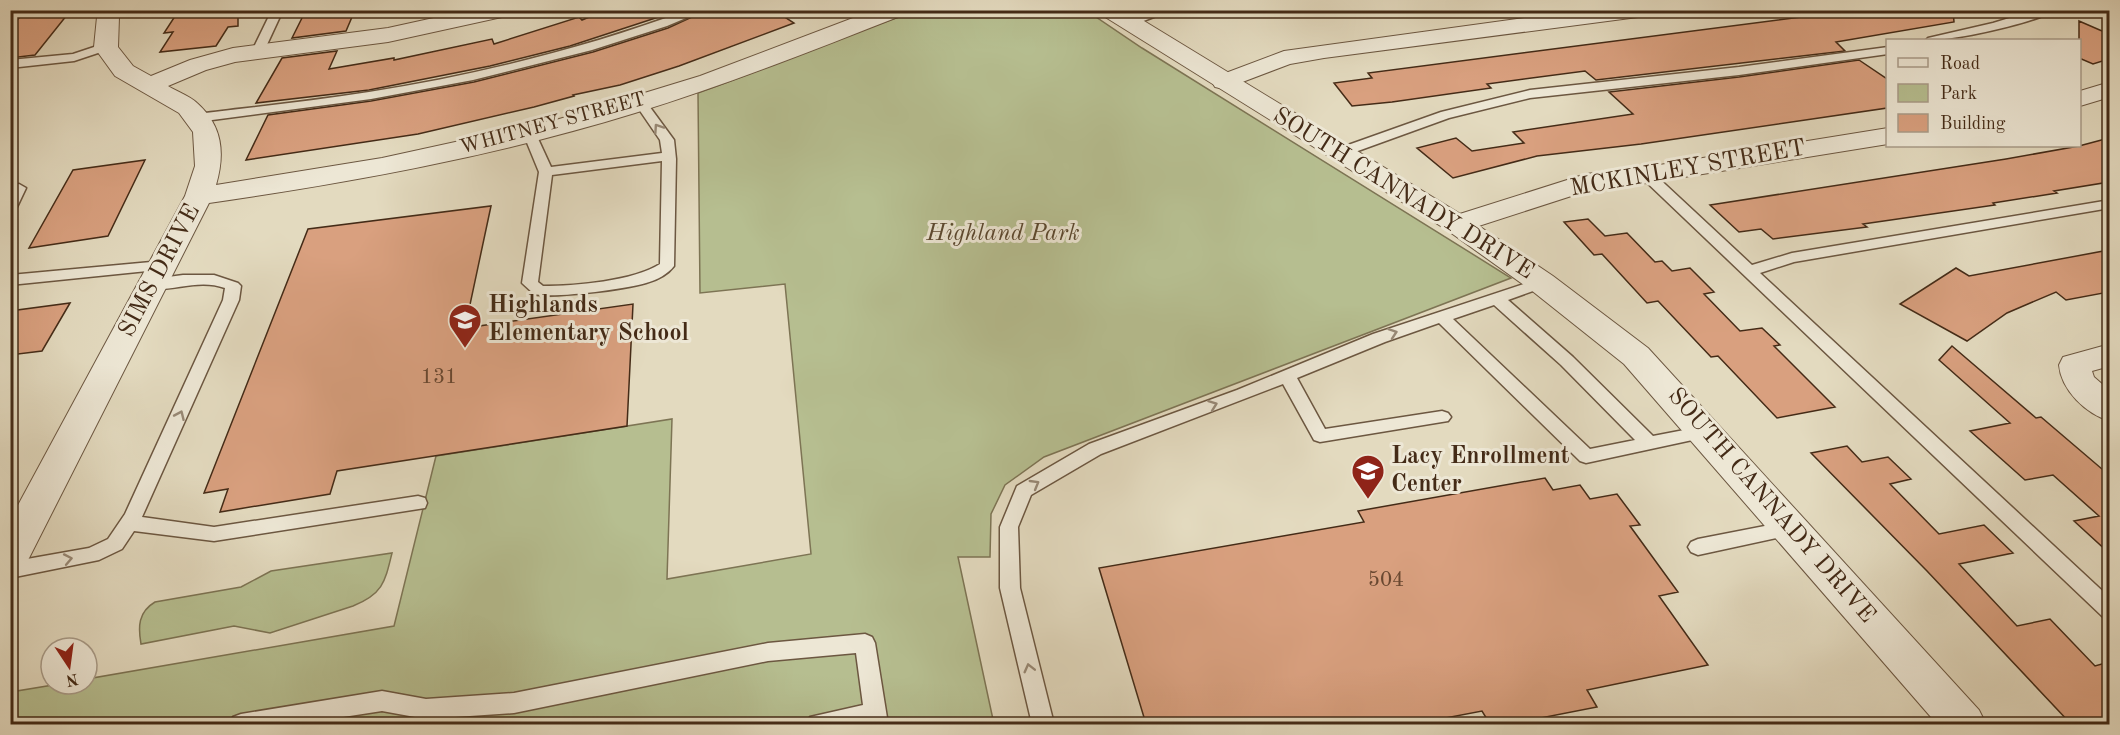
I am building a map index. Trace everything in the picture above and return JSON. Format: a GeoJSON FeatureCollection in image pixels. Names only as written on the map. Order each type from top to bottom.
{"type":"FeatureCollection","features":[{"type":"Feature","properties":{"kind":"street"},"geometry":{"type":"LineString","coordinates":[[113,10],[108,17],[106,47],[124,71],[188,108],[197,118]]}},
{"type":"Feature","properties":{"kind":"street"},"geometry":{"type":"LineString","coordinates":[[388,35],[396,10]]}},
{"type":"Feature","properties":{"kind":"street"},"geometry":{"type":"LineString","coordinates":[[151,85],[198,65],[233,55],[388,35],[503,10]]}},
{"type":"Feature","properties":{"kind":"street","name":"WHITNEY STREET"},"geometry":{"type":"LineString","coordinates":[[200,196],[333,175],[528,133],[681,90],[829,26],[895,10]]}},
{"type":"Feature","properties":{"kind":"street"},"geometry":{"type":"LineString","coordinates":[[1224,82],[1284,58],[1324,51],[1638,10]]}},
{"type":"Feature","properties":{"kind":"street","name":"SOUTH CANNADY DRIVE"},"geometry":{"type":"LineString","coordinates":[[1120,17],[1457,224],[1542,283],[1636,356],[1964,724]]}},
{"type":"Feature","properties":{"kind":"street"},"geometry":{"type":"LineString","coordinates":[[2081,98],[2109,89]]}},
{"type":"Feature","properties":{"kind":"street","name":"SIMS DRIVE"},"geometry":{"type":"LineString","coordinates":[[10,557],[200,196],[208,166],[206,131],[197,118]]}},
{"type":"Feature","properties":{"kind":"street","name":"MCKINLEY STREET"},"geometry":{"type":"LineString","coordinates":[[1457,224],[1586,182],[1647,175],[1886,136]]}},
{"type":"Feature","properties":{"kind":"street"},"geometry":{"type":"LineString","coordinates":[[2109,355],[2074,365],[2075,376],[2109,409]]}},
{"type":"Feature","properties":{"kind":"lane"},"geometry":{"type":"LineString","coordinates":[[258,51],[278,10]]}},
{"type":"Feature","properties":{"kind":"lane"},"geometry":{"type":"LineString","coordinates":[[197,118],[396,91],[463,77],[570,51],[700,10]]}},
{"type":"Feature","properties":{"kind":"lane"},"geometry":{"type":"LineString","coordinates":[[1120,17],[1167,10]]}},
{"type":"Feature","properties":{"kind":"lane"},"geometry":{"type":"LineString","coordinates":[[1937,39],[1996,26],[2049,10]]}},
{"type":"Feature","properties":{"kind":"lane"},"geometry":{"type":"LineString","coordinates":[[10,64],[74,57],[106,47]]}},
{"type":"Feature","properties":{"kind":"lane"},"geometry":{"type":"LineString","coordinates":[[1339,153],[1445,115],[1530,94],[1739,71],[1886,50]]}},
{"type":"Feature","properties":{"kind":"lane"},"geometry":{"type":"LineString","coordinates":[[528,133],[546,172],[530,283],[539,291],[559,291],[643,279],[667,266],[668,156],[667,140],[640,102]]}},
{"type":"Feature","properties":{"kind":"lane"},"geometry":{"type":"LineString","coordinates":[[546,172],[668,156]]}},
{"type":"Feature","properties":{"kind":"lane"},"geometry":{"type":"LineString","coordinates":[[1647,175],[2109,611]]}},
{"type":"Feature","properties":{"kind":"lane"},"geometry":{"type":"LineString","coordinates":[[10,207],[19,188]]}},
{"type":"Feature","properties":{"kind":"lane"},"geometry":{"type":"LineString","coordinates":[[1750,271],[1791,258],[2109,204]]}},
{"type":"Feature","properties":{"kind":"lane"},"geometry":{"type":"LineString","coordinates":[[10,280],[157,275],[220,280],[233,286],[231,300],[129,523],[115,544],[92,555],[10,570]]}},
{"type":"Feature","properties":{"kind":"lane"},"geometry":{"type":"LineString","coordinates":[[1043,724],[1010,588],[1009,527],[1023,491],[1095,449],[1379,338],[1542,283]]}},
{"type":"Feature","properties":{"kind":"lane"},"geometry":{"type":"LineString","coordinates":[[1496,298],[1567,361],[1649,443]]}},
{"type":"Feature","properties":{"kind":"lane"},"geometry":{"type":"LineString","coordinates":[[1442,317],[1586,456],[1705,432]]}},
{"type":"Feature","properties":{"kind":"lane"},"geometry":{"type":"LineString","coordinates":[[1287,375],[1320,436],[1442,417]]}},
{"type":"Feature","properties":{"kind":"lane"},"geometry":{"type":"LineString","coordinates":[[129,523],[214,534],[418,503]]}},
{"type":"Feature","properties":{"kind":"lane"},"geometry":{"type":"LineString","coordinates":[[1698,547],[1790,528]]}},
{"type":"Feature","properties":{"kind":"lane"},"geometry":{"type":"LineString","coordinates":[[241,724],[333,717],[382,701],[424,717],[514,703],[768,652],[865,643],[876,719],[818,724]]}},
{"type":"Feature","properties":{"kind":"green space","name":"Highland Park"},"geometry":{"type":"Polygon","coordinates":[[[916,11],[1087,11],[1142,48],[1511,278],[1044,457],[1005,485],[991,514],[990,557],[958,557],[994,724],[11,724],[11,692],[39,687],[39,696],[99,696],[99,677],[394,626],[436,456],[672,419],[667,579],[811,554],[785,284],[700,293],[698,93],[916,11]]]}},
{"type":"Feature","properties":{"kind":"green space"},"geometry":{"type":"Polygon","coordinates":[[[392,553],[387,572],[377,592],[353,606],[270,633],[234,626],[141,644],[140,620],[145,610],[155,602],[241,587],[271,571],[392,553]]]}},
{"type":"Feature","properties":{"kind":"building"},"geometry":{"type":"Polygon","coordinates":[[[26,10],[71,10],[35,55],[10,58],[10,28],[26,10]]]}},
{"type":"Feature","properties":{"kind":"building"},"geometry":{"type":"Polygon","coordinates":[[[179,10],[238,10],[238,26],[228,27],[216,46],[160,52],[173,32],[164,33],[179,10]]]}},
{"type":"Feature","properties":{"kind":"building"},"geometry":{"type":"Polygon","coordinates":[[[306,10],[355,10],[346,31],[292,38],[306,10]]]}},
{"type":"Feature","properties":{"kind":"building"},"geometry":{"type":"Polygon","coordinates":[[[606,10],[680,10],[570,46],[490,66],[369,90],[256,103],[282,58],[337,51],[329,69],[394,58],[394,60],[492,39],[494,44],[579,17],[582,20],[606,10]]]}},
{"type":"Feature","properties":{"kind":"building"},"geometry":{"type":"Polygon","coordinates":[[[707,10],[774,10],[794,23],[679,66],[620,85],[573,95],[534,107],[418,134],[246,160],[268,115],[371,101],[474,82],[593,52],[668,28],[707,10]]]}},
{"type":"Feature","properties":{"kind":"building"},"geometry":{"type":"Polygon","coordinates":[[[1855,10],[1953,10],[1954,22],[1836,42],[1845,51],[1596,80],[1585,71],[1487,84],[1491,88],[1352,106],[1334,83],[1372,78],[1368,73],[1855,10]]]}},
{"type":"Feature","properties":{"kind":"building"},"geometry":{"type":"Polygon","coordinates":[[[2079,21],[2109,34],[2109,59],[2093,64],[2081,59],[2081,39],[2079,39],[2079,21]]]}},
{"type":"Feature","properties":{"kind":"building"},"geometry":{"type":"Polygon","coordinates":[[[1859,60],[1886,78],[1886,108],[1641,144],[1537,156],[1453,178],[1417,148],[1456,138],[1472,151],[1524,143],[1513,132],[1633,114],[1609,92],[1859,60]]]}},
{"type":"Feature","properties":{"kind":"building"},"geometry":{"type":"Polygon","coordinates":[[[2109,138],[2109,182],[1993,203],[1995,205],[1863,224],[1867,227],[1773,239],[1761,229],[1739,232],[1710,205],[2081,147],[2109,138]]]}},
{"type":"Feature","properties":{"kind":"building"},"geometry":{"type":"Polygon","coordinates":[[[145,160],[108,236],[29,248],[73,170],[145,160]]]}},
{"type":"Feature","properties":{"kind":"building","name":"Highlands Elementary School"},"geometry":{"type":"Polygon","coordinates":[[[491,206],[465,328],[633,304],[627,426],[337,471],[330,494],[220,512],[228,489],[204,493],[308,229],[491,206]]]}},
{"type":"Feature","properties":{"kind":"building"},"geometry":{"type":"Polygon","coordinates":[[[1588,219],[1605,236],[1627,233],[1655,262],[1662,261],[1672,271],[1690,268],[1714,292],[1704,294],[1740,331],[1762,328],[1780,345],[1774,346],[1835,407],[1777,418],[1718,356],[1711,357],[1658,301],[1647,303],[1602,254],[1594,255],[1564,222],[1588,219]]]}},
{"type":"Feature","properties":{"kind":"building"},"geometry":{"type":"Polygon","coordinates":[[[2109,250],[2109,292],[2066,300],[2056,292],[2007,313],[1967,341],[1900,304],[1956,268],[1969,276],[2109,250]]]}},
{"type":"Feature","properties":{"kind":"building"},"geometry":{"type":"Polygon","coordinates":[[[70,303],[42,351],[10,355],[10,311],[70,303]]]}},
{"type":"Feature","properties":{"kind":"building"},"geometry":{"type":"Polygon","coordinates":[[[1952,346],[2036,418],[2041,417],[2109,475],[2109,553],[2074,521],[2099,516],[2053,475],[2025,480],[1970,431],[2010,423],[1939,360],[1952,346]]]}},
{"type":"Feature","properties":{"kind":"building"},"geometry":{"type":"Polygon","coordinates":[[[1847,446],[1862,462],[1888,457],[1911,479],[1890,484],[1939,534],[1984,525],[2013,553],[1959,564],[2017,626],[2050,619],[2095,666],[2109,662],[2109,724],[2071,724],[1927,571],[1811,453],[1847,446]]]}},
{"type":"Feature","properties":{"kind":"building","name":"Lacy Enrollment Center"},"geometry":{"type":"Polygon","coordinates":[[[1545,478],[1553,490],[1580,485],[1590,499],[1617,494],[1640,525],[1630,526],[1678,592],[1659,596],[1708,665],[1587,690],[1597,707],[1510,724],[1490,724],[1482,711],[1414,724],[1146,724],[1099,568],[1364,522],[1358,511],[1545,478]]]}},
{"type":"Feature","properties":{"kind":"place","name":"Highlands Elementary School"},"geometry":{"type":"Point","coordinates":[465,349]}},
{"type":"Feature","properties":{"kind":"place","name":"Lacy Enrollment Center"},"geometry":{"type":"Point","coordinates":[1368,500]}}]}
